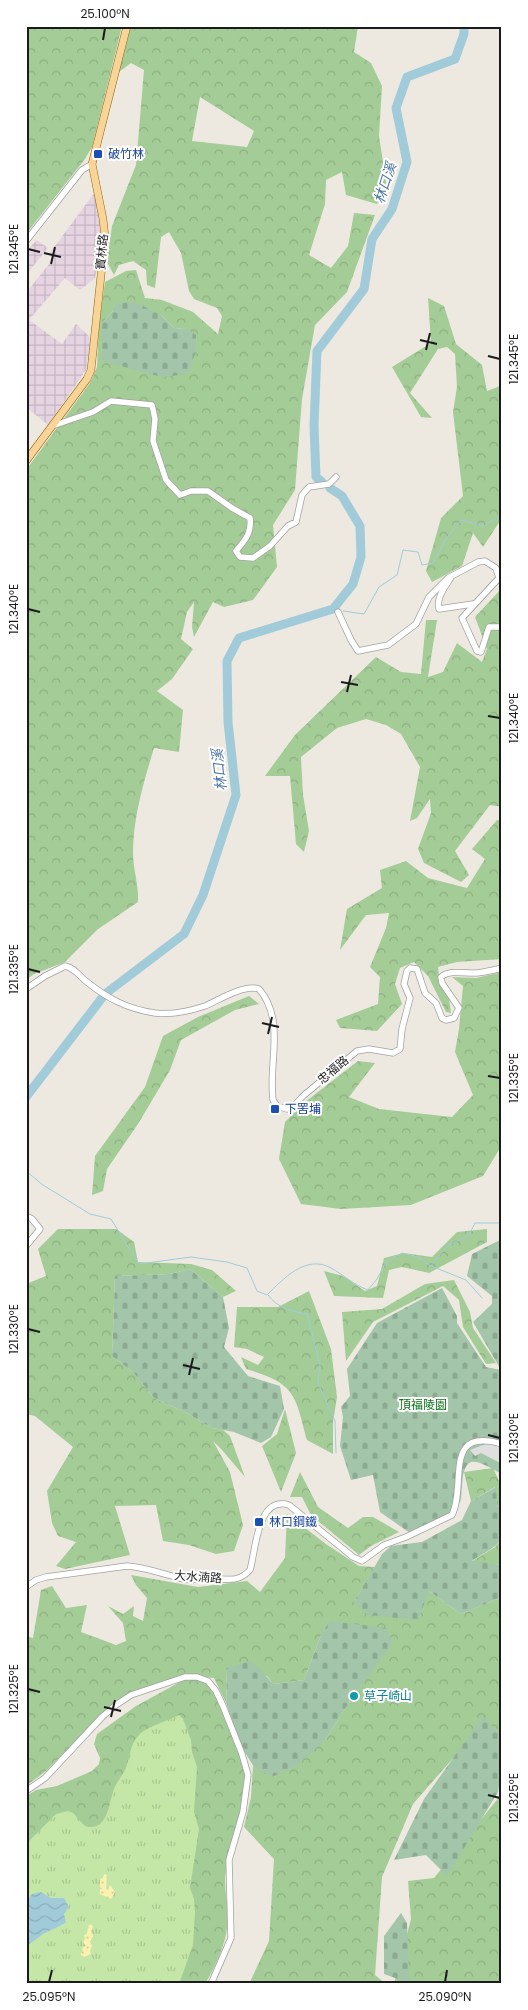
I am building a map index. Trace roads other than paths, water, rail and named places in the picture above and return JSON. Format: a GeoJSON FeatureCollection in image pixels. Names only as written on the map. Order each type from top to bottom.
{"type":"FeatureCollection","features":[{"type":"Feature","properties":{"kind":"main road","name":"寶林路"},"geometry":{"type":"LineString","coordinates":[[26,461],[87,379],[91,370],[105,237],[92,164],[126,26]]}},
{"type":"Feature","properties":{"kind":"street"},"geometry":{"type":"LineString","coordinates":[[26,241],[82,170],[92,164]]}},
{"type":"Feature","properties":{"kind":"street"},"geometry":{"type":"LineString","coordinates":[[52,426],[93,412],[111,401],[152,405],[155,419],[153,441],[166,480],[180,495],[191,491],[208,491],[250,518],[251,527],[249,535],[236,551],[240,557],[253,558],[270,546],[288,526],[296,522],[302,495],[309,487],[328,484],[336,477]]}},
{"type":"Feature","properties":{"kind":"street"},"geometry":{"type":"LineString","coordinates":[[338,612],[358,651],[388,645],[416,624],[429,597],[453,576],[478,562],[486,561],[496,568],[499,578],[462,618],[477,651],[481,652],[489,627],[502,627]]}},
{"type":"Feature","properties":{"kind":"street"},"geometry":{"type":"LineString","coordinates":[[453,576],[439,598],[439,609],[474,604]]}},
{"type":"Feature","properties":{"kind":"street","name":"忠福路"},"geometry":{"type":"LineString","coordinates":[[26,989],[45,976],[66,966],[74,970],[113,1001],[125,1007],[155,1013],[181,1012],[204,1006],[247,988],[258,989],[262,993],[275,1024],[273,1100],[277,1106],[287,1109],[292,1108],[302,1096],[357,1051],[369,1049],[393,1053],[400,1049],[402,1029],[410,998],[404,984],[407,971],[410,968],[417,969],[425,993],[436,1003],[442,1018],[446,1020],[454,1018],[459,1008],[442,983],[441,977],[443,975],[449,973],[477,973],[502,968]]}},
{"type":"Feature","properties":{"kind":"street"},"geometry":{"type":"LineString","coordinates":[[26,1216],[32,1219],[40,1229],[26,1246]]}},
{"type":"Feature","properties":{"kind":"street","name":"大水湳路"},"geometry":{"type":"LineString","coordinates":[[26,1587],[41,1578],[127,1566],[137,1566],[188,1579],[236,1580],[244,1577],[250,1570],[263,1518],[268,1509],[278,1503],[289,1505],[352,1558],[362,1561],[384,1545],[406,1537],[452,1515],[458,1500],[460,1462],[466,1447],[479,1440],[502,1444]]}},
{"type":"Feature","properties":{"kind":"street"},"geometry":{"type":"LineString","coordinates":[[26,1791],[45,1778],[102,1717],[131,1695],[185,1677],[197,1677],[208,1681],[216,1690],[223,1706],[242,1754],[248,1775],[243,1812],[229,1860],[231,1938],[210,1984]]}},
{"type":"Feature","properties":{"kind":"water"},"geometry":{"type":"Polygon","coordinates":[[[41,1892],[51,1898],[64,1898],[69,1907],[64,1914],[66,1922],[44,1933],[26,1946],[26,1901],[32,1894],[41,1892]]]}},
{"type":"Feature","properties":{"kind":"waterway","name":"林口溪"},"geometry":{"type":"LineString","coordinates":[[322,482],[316,477],[314,426],[317,351],[364,289],[372,239],[392,209],[407,162],[396,108],[407,77],[455,59],[464,34],[464,26]]}},
{"type":"Feature","properties":{"kind":"waterway","name":"林口溪"},"geometry":{"type":"LineString","coordinates":[[26,1097],[105,994],[184,934],[203,895],[236,795],[228,722],[227,661],[239,638],[333,609],[353,584],[361,557],[360,526],[342,496],[330,488]]}},
{"type":"Feature","properties":{"kind":"waterway"},"geometry":{"type":"LineString","coordinates":[[343,611],[364,614],[379,587],[397,575],[403,550],[418,552],[422,565],[433,563],[446,539],[461,520],[484,526],[502,514]]}},
{"type":"Feature","properties":{"kind":"waterway"},"geometry":{"type":"LineString","coordinates":[[26,1171],[43,1185],[90,1214],[111,1219],[139,1264],[191,1257],[227,1262],[247,1268],[257,1291],[267,1295],[296,1270],[313,1264],[322,1264],[331,1268],[368,1290],[377,1279],[386,1262],[402,1253],[418,1257],[431,1266],[447,1246],[469,1235],[475,1223],[502,1223]]}},
{"type":"Feature","properties":{"kind":"waterway"},"geometry":{"type":"LineString","coordinates":[[431,1266],[466,1280],[482,1298]]}},
{"type":"Feature","properties":{"kind":"waterway"},"geometry":{"type":"LineString","coordinates":[[268,1295],[280,1306],[307,1314],[320,1365],[318,1383],[335,1421],[336,1453]]}},
{"type":"Feature","properties":{"kind":"place","name":"破竹林"},"geometry":{"type":"Point","coordinates":[98,154]}},
{"type":"Feature","properties":{"kind":"place","name":"下罟埔"},"geometry":{"type":"Point","coordinates":[275,1109]}},
{"type":"Feature","properties":{"kind":"place","name":"林口鋼鐵"},"geometry":{"type":"Point","coordinates":[259,1522]}},
{"type":"Feature","properties":{"kind":"place","name":"草子崎山"},"geometry":{"type":"Point","coordinates":[354,1696]}},
{"type":"Feature","properties":{"kind":"park label","name":"頂福陵園"},"geometry":{"type":"Point","coordinates":[423,1405]}}]}
